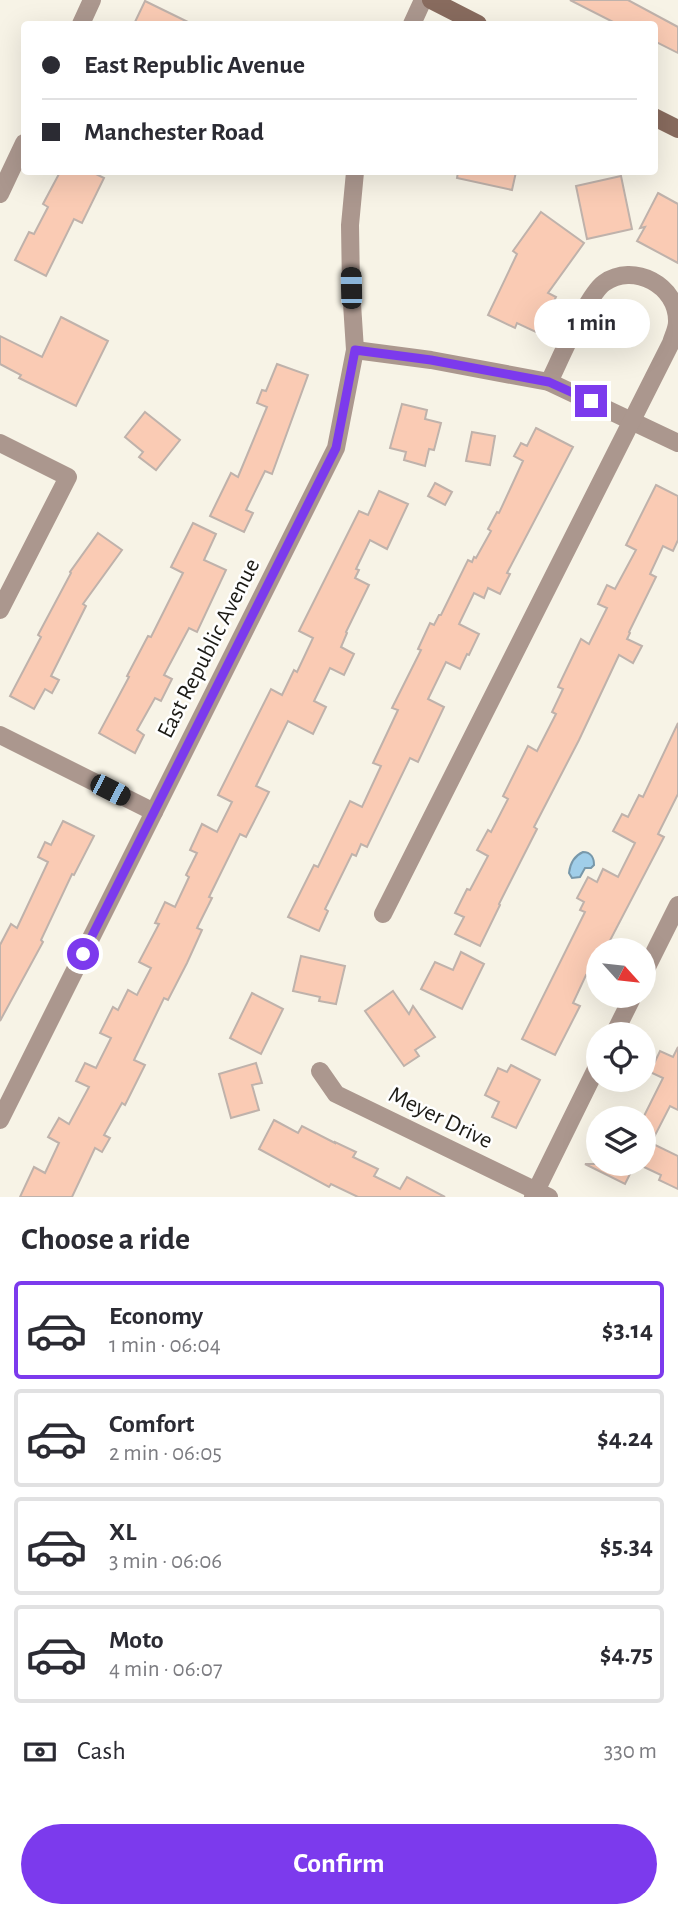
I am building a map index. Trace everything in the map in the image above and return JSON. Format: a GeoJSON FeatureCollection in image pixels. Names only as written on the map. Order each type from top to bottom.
{"type":"FeatureCollection","features":[{"type":"Feature","properties":{"kind":"main road"},"geometry":{"type":"LineString","coordinates":[[431,0],[472,21]]}},
{"type":"Feature","properties":{"kind":"main road"},"geometry":{"type":"LineString","coordinates":[[658,119],[678,129]]}},
{"type":"Feature","properties":{"kind":"street"},"geometry":{"type":"LineString","coordinates":[[82,21],[92,0]]}},
{"type":"Feature","properties":{"kind":"street"},"geometry":{"type":"LineString","coordinates":[[412,21],[423,0]]}},
{"type":"Feature","properties":{"kind":"street"},"geometry":{"type":"LineString","coordinates":[[0,194],[21,148]]}},
{"type":"Feature","properties":{"kind":"street","name":"East Republic Avenue"},"geometry":{"type":"LineString","coordinates":[[0,1120],[336,448],[355,350],[350,225],[355,175]]}},
{"type":"Feature","properties":{"kind":"street"},"geometry":{"type":"LineString","coordinates":[[383,914],[671,343],[677,322],[674,303],[663,287],[649,277],[626,275],[605,282],[592,294],[549,382]]}},
{"type":"Feature","properties":{"kind":"street"},"geometry":{"type":"LineString","coordinates":[[355,350],[431,360],[549,382],[678,443]]}},
{"type":"Feature","properties":{"kind":"street"},"geometry":{"type":"LineString","coordinates":[[0,443],[68,477],[0,610]]}},
{"type":"Feature","properties":{"kind":"street"},"geometry":{"type":"LineString","coordinates":[[0,735],[154,812]]}},
{"type":"Feature","properties":{"kind":"street"},"geometry":{"type":"LineString","coordinates":[[656,950],[678,905]]}},
{"type":"Feature","properties":{"kind":"street","name":"Meyer Drive"},"geometry":{"type":"LineString","coordinates":[[320,1071],[336,1094],[539,1195]]}},
{"type":"Feature","properties":{"kind":"street"},"geometry":{"type":"LineString","coordinates":[[539,1195],[586,1091]]}},
{"type":"Feature","properties":{"kind":"water"},"geometry":{"type":"Polygon","coordinates":[[[627,307],[633,315],[629,318],[644,337],[632,346],[610,320],[627,307]]]}},
{"type":"Feature","properties":{"kind":"water"},"geometry":{"type":"Polygon","coordinates":[[[583,852],[592,856],[594,865],[585,868],[580,877],[572,878],[569,873],[571,863],[583,852]]]}},
{"type":"Feature","properties":{"kind":"building"},"geometry":{"type":"Polygon","coordinates":[[[570,0],[628,0],[678,27],[678,53],[658,43],[658,21],[611,21],[570,0]]]}},
{"type":"Feature","properties":{"kind":"building"},"geometry":{"type":"Polygon","coordinates":[[[145,1],[186,21],[135,21],[145,1]]]}},
{"type":"Feature","properties":{"kind":"building"},"geometry":{"type":"Polygon","coordinates":[[[58,175],[98,175],[104,178],[82,223],[74,219],[46,276],[15,260],[29,232],[34,234],[48,207],[43,204],[58,175]]]}},
{"type":"Feature","properties":{"kind":"building"},"geometry":{"type":"Polygon","coordinates":[[[458,175],[515,175],[512,190],[457,178],[458,175]]]}},
{"type":"Feature","properties":{"kind":"building"},"geometry":{"type":"Polygon","coordinates":[[[621,176],[632,229],[587,239],[576,186],[621,176]]]}},
{"type":"Feature","properties":{"kind":"building"},"geometry":{"type":"Polygon","coordinates":[[[658,193],[678,204],[678,263],[637,241],[645,227],[640,228],[658,193]]]}},
{"type":"Feature","properties":{"kind":"building"},"geometry":{"type":"Polygon","coordinates":[[[541,212],[584,243],[548,293],[556,297],[538,333],[517,323],[515,328],[488,315],[517,254],[513,251],[541,212]]]}},
{"type":"Feature","properties":{"kind":"building"},"geometry":{"type":"Polygon","coordinates":[[[61,317],[108,341],[76,406],[19,378],[21,375],[0,364],[0,336],[42,357],[61,317]]]}},
{"type":"Feature","properties":{"kind":"building"},"geometry":{"type":"Polygon","coordinates":[[[277,364],[308,375],[272,474],[265,471],[246,510],[253,513],[244,532],[210,516],[231,473],[238,477],[267,407],[257,403],[262,390],[266,391],[277,364]]]}},
{"type":"Feature","properties":{"kind":"building"},"geometry":{"type":"Polygon","coordinates":[[[402,404],[427,410],[425,419],[441,423],[434,450],[429,449],[425,466],[404,460],[406,452],[390,448],[402,404]]]}},
{"type":"Feature","properties":{"kind":"building"},"geometry":{"type":"Polygon","coordinates":[[[145,412],[180,440],[156,470],[139,457],[143,452],[125,437],[145,412]]]}},
{"type":"Feature","properties":{"kind":"building"},"geometry":{"type":"Polygon","coordinates":[[[536,428],[573,447],[507,573],[510,574],[500,594],[488,588],[484,598],[474,593],[459,624],[479,634],[460,669],[446,662],[428,699],[444,707],[418,762],[410,758],[367,847],[361,844],[356,856],[352,854],[325,909],[328,911],[319,931],[288,917],[314,865],[318,867],[350,801],[362,807],[381,766],[373,763],[398,710],[392,708],[421,650],[418,649],[430,623],[434,625],[441,615],[468,560],[472,562],[474,557],[476,558],[491,531],[488,529],[497,512],[499,513],[523,461],[514,456],[521,443],[527,446],[536,428]]]}},
{"type":"Feature","properties":{"kind":"building"},"geometry":{"type":"Polygon","coordinates":[[[472,432],[495,436],[490,465],[466,461],[472,432]]]}},
{"type":"Feature","properties":{"kind":"building"},"geometry":{"type":"Polygon","coordinates":[[[435,483],[452,492],[445,505],[428,496],[435,483]]]}},
{"type":"Feature","properties":{"kind":"building"},"geometry":{"type":"Polygon","coordinates":[[[656,485],[678,496],[678,540],[673,551],[663,546],[650,574],[656,577],[629,632],[627,639],[642,646],[633,663],[619,655],[534,827],[537,829],[480,946],[455,934],[464,917],[455,913],[488,856],[477,850],[488,830],[491,832],[508,799],[503,796],[528,746],[537,751],[556,714],[552,712],[563,689],[558,687],[581,639],[589,644],[607,608],[598,604],[607,585],[615,589],[636,550],[626,545],[656,485]]]}},
{"type":"Feature","properties":{"kind":"building"},"geometry":{"type":"Polygon","coordinates":[[[379,491],[408,504],[387,549],[370,540],[356,569],[359,570],[355,578],[369,585],[341,647],[354,654],[344,675],[330,668],[314,701],[326,707],[313,734],[288,721],[256,786],[269,792],[246,837],[240,834],[209,897],[212,898],[197,928],[202,930],[187,963],[168,1000],[164,998],[134,1060],[145,1065],[125,1105],[122,1103],[104,1135],[110,1138],[102,1152],[95,1148],[72,1197],[20,1197],[34,1167],[45,1173],[59,1143],[48,1137],[59,1118],[69,1124],[89,1087],[76,1081],[85,1063],[96,1068],[111,1038],[100,1033],[113,1007],[118,1010],[128,990],[137,995],[151,968],[139,962],[159,924],[155,923],[165,902],[175,907],[189,877],[186,875],[197,853],[190,850],[202,824],[217,832],[232,802],[218,795],[271,689],[282,695],[294,670],[297,672],[313,638],[299,631],[359,511],[368,515],[379,491]]]}},
{"type":"Feature","properties":{"kind":"building"},"geometry":{"type":"Polygon","coordinates":[[[193,523],[216,534],[204,560],[226,570],[197,632],[189,628],[164,675],[172,679],[161,701],[155,698],[137,730],[144,735],[135,753],[99,733],[183,573],[171,567],[193,523]]]}},
{"type":"Feature","properties":{"kind":"building"},"geometry":{"type":"Polygon","coordinates":[[[98,533],[122,550],[83,604],[86,606],[51,676],[59,680],[52,693],[45,689],[34,709],[10,696],[41,637],[38,635],[70,572],[98,533]]]}},
{"type":"Feature","properties":{"kind":"building"},"geometry":{"type":"Polygon","coordinates":[[[678,723],[678,794],[658,834],[664,837],[611,938],[586,938],[586,975],[573,1003],[580,1006],[555,1055],[522,1039],[585,912],[580,910],[584,902],[577,898],[588,877],[597,882],[603,869],[618,877],[635,843],[613,831],[622,814],[628,817],[639,795],[643,797],[678,723]]]}},
{"type":"Feature","properties":{"kind":"building"},"geometry":{"type":"Polygon","coordinates":[[[63,821],[94,836],[74,875],[72,874],[41,940],[43,942],[0,1021],[0,945],[11,924],[17,928],[48,862],[38,857],[45,842],[51,845],[63,821]]]}},
{"type":"Feature","properties":{"kind":"building"},"geometry":{"type":"Polygon","coordinates":[[[461,952],[484,964],[462,1009],[421,989],[435,962],[453,970],[461,952]]]}},
{"type":"Feature","properties":{"kind":"building"},"geometry":{"type":"Polygon","coordinates":[[[301,956],[345,966],[336,1004],[293,991],[301,956]]]}},
{"type":"Feature","properties":{"kind":"building"},"geometry":{"type":"Polygon","coordinates":[[[393,991],[409,1014],[413,1006],[435,1037],[415,1050],[419,1056],[404,1066],[365,1011],[393,991]]]}},
{"type":"Feature","properties":{"kind":"building"},"geometry":{"type":"Polygon","coordinates":[[[252,993],[283,1009],[261,1054],[230,1038],[252,993]]]}},
{"type":"Feature","properties":{"kind":"building"},"geometry":{"type":"Polygon","coordinates":[[[678,1047],[678,1110],[670,1106],[656,1133],[656,1106],[649,1106],[663,1078],[656,1075],[656,1059],[660,1051],[673,1057],[678,1047]]]}},
{"type":"Feature","properties":{"kind":"building"},"geometry":{"type":"Polygon","coordinates":[[[256,1063],[262,1083],[252,1085],[259,1110],[231,1118],[219,1074],[256,1063]]]}},
{"type":"Feature","properties":{"kind":"building"},"geometry":{"type":"Polygon","coordinates":[[[511,1065],[540,1080],[516,1128],[492,1117],[499,1102],[485,1095],[498,1068],[507,1072],[511,1065]]]}},
{"type":"Feature","properties":{"kind":"building"},"geometry":{"type":"Polygon","coordinates":[[[274,1120],[298,1133],[302,1126],[356,1152],[353,1157],[378,1169],[374,1176],[400,1189],[407,1177],[445,1197],[358,1197],[331,1184],[329,1187],[259,1149],[274,1120]]]}},
{"type":"Feature","properties":{"kind":"building"},"geometry":{"type":"Polygon","coordinates":[[[656,1145],[678,1156],[678,1189],[659,1180],[661,1175],[656,1173],[656,1145]]]}},
{"type":"Feature","properties":{"kind":"building"},"geometry":{"type":"Polygon","coordinates":[[[609,1176],[629,1176],[625,1184],[609,1176]]]}},
{"type":"Feature","properties":{"kind":"route"},"geometry":{"type":"LineString","coordinates":[[83,954],[336,448],[355,350],[431,360],[549,382],[591,401]]}}]}
